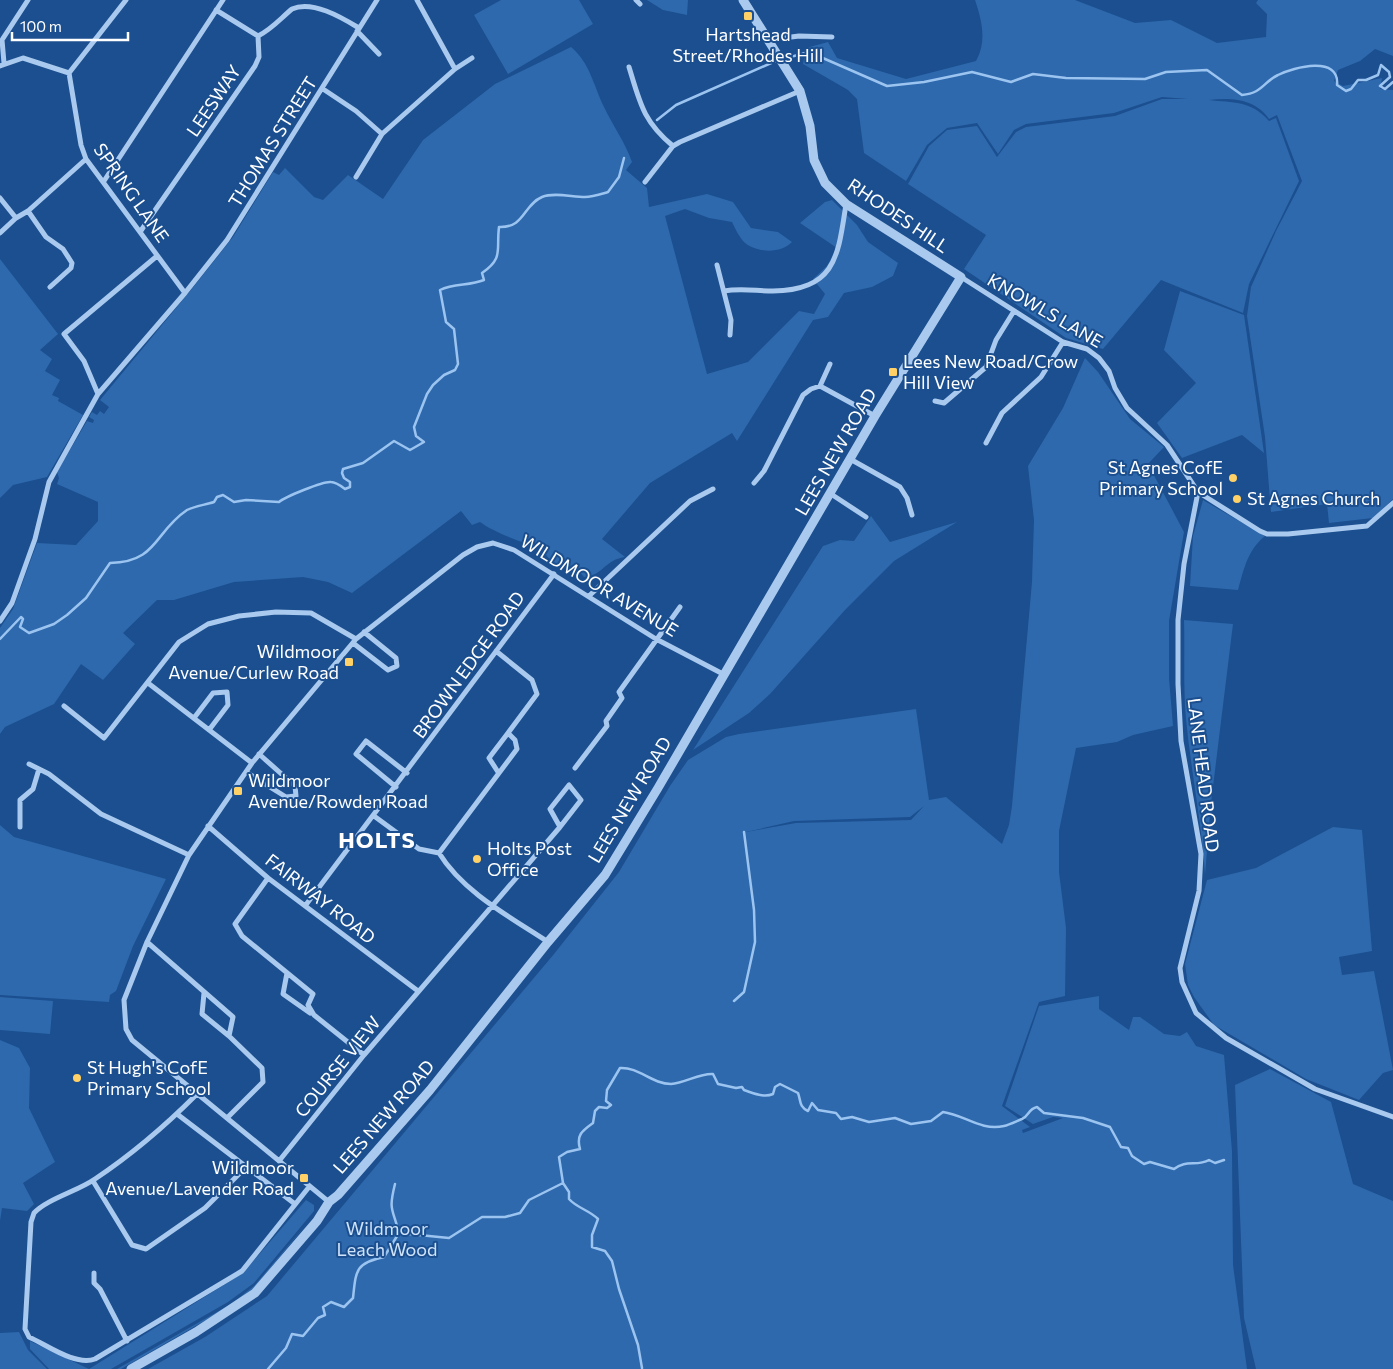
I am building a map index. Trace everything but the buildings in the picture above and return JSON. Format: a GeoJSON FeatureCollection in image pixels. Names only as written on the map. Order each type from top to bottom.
{"type":"FeatureCollection","features":[{"type":"Feature","properties":{"kind":"street"},"geometry":{"type":"LineString","coordinates":[[28,0],[2,40],[2,64],[23,58],[69,73],[126,0]]}},
{"type":"Feature","properties":{"kind":"street"},"geometry":{"type":"LineString","coordinates":[[104,181],[223,0]]}},
{"type":"Feature","properties":{"kind":"street","name":"THOMAS STREET"},"geometry":{"type":"LineString","coordinates":[[0,621],[12,603],[35,539],[49,482],[98,394],[185,293],[227,240],[377,0]]}},
{"type":"Feature","properties":{"kind":"street"},"geometry":{"type":"LineString","coordinates":[[417,0],[455,69]]}},
{"type":"Feature","properties":{"kind":"street","name":"RHODES HILL"},"geometry":{"type":"LineString","coordinates":[[743,0],[800,91],[808,114],[811,145],[818,172],[825,183],[846,204],[960,277]]}},
{"type":"Feature","properties":{"kind":"street"},"geometry":{"type":"LineString","coordinates":[[216,10],[258,36],[267,32],[294,7],[303,3],[314,2],[358,29],[379,54]]}},
{"type":"Feature","properties":{"kind":"street","name":"LEESWAY"},"geometry":{"type":"LineString","coordinates":[[140,232],[255,66],[259,57],[258,36]]}},
{"type":"Feature","properties":{"kind":"street"},"geometry":{"type":"LineString","coordinates":[[768,40],[800,36],[832,37]]}},
{"type":"Feature","properties":{"kind":"street"},"geometry":{"type":"LineString","coordinates":[[356,177],[382,134],[455,69],[472,58]]}},
{"type":"Feature","properties":{"kind":"street"},"geometry":{"type":"LineString","coordinates":[[629,67],[646,117],[673,146]]}},
{"type":"Feature","properties":{"kind":"street","name":"SPRING LANE"},"geometry":{"type":"LineString","coordinates":[[69,73],[81,144],[86,159],[185,293]]}},
{"type":"Feature","properties":{"kind":"street"},"geometry":{"type":"LineString","coordinates":[[323,88],[356,111],[382,134]]}},
{"type":"Feature","properties":{"kind":"street"},"geometry":{"type":"LineString","coordinates":[[645,182],[673,146],[800,91]]}},
{"type":"Feature","properties":{"kind":"street"},"geometry":{"type":"LineString","coordinates":[[0,233],[16,218],[28,211],[86,159]]}},
{"type":"Feature","properties":{"kind":"street"},"geometry":{"type":"LineString","coordinates":[[0,198],[16,218]]}},
{"type":"Feature","properties":{"kind":"street"},"geometry":{"type":"LineString","coordinates":[[724,291],[740,288],[772,291],[798,289],[814,284],[832,265],[839,249],[846,204]]}},
{"type":"Feature","properties":{"kind":"street"},"geometry":{"type":"LineString","coordinates":[[28,211],[46,238],[63,249],[72,263],[71,268],[50,287]]}},
{"type":"Feature","properties":{"kind":"street"},"geometry":{"type":"LineString","coordinates":[[98,394],[84,361],[64,334],[157,256]]}},
{"type":"Feature","properties":{"kind":"street"},"geometry":{"type":"LineString","coordinates":[[718,265],[731,320],[730,335]]}},
{"type":"Feature","properties":{"kind":"street","name":"KNOWLS LANE"},"geometry":{"type":"LineString","coordinates":[[960,277],[1063,342],[1087,349],[1099,358],[1109,371],[1114,388],[1127,408],[1167,445],[1198,492]]}},
{"type":"Feature","properties":{"kind":"street","name":"LEES NEW ROAD"},"geometry":{"type":"LineString","coordinates":[[130,1369],[211,1323],[256,1293],[317,1221],[329,1202],[338,1195],[430,1090],[548,942],[605,875],[831,494],[875,416],[960,277]]}},
{"type":"Feature","properties":{"kind":"street"},"geometry":{"type":"LineString","coordinates":[[935,401],[944,403],[986,367],[996,340],[1014,311]]}},
{"type":"Feature","properties":{"kind":"street"},"geometry":{"type":"LineString","coordinates":[[986,443],[1002,413],[1041,377],[1063,342]]}},
{"type":"Feature","properties":{"kind":"street"},"geometry":{"type":"LineString","coordinates":[[820,386],[830,364]]}},
{"type":"Feature","properties":{"kind":"street"},"geometry":{"type":"LineString","coordinates":[[754,483],[764,471],[803,395],[810,389],[820,386],[875,416]]}},
{"type":"Feature","properties":{"kind":"street"},"geometry":{"type":"LineString","coordinates":[[850,459],[900,487],[907,498],[912,515]]}},
{"type":"Feature","properties":{"kind":"street"},"geometry":{"type":"LineString","coordinates":[[589,596],[690,500],[713,489]]}},
{"type":"Feature","properties":{"kind":"street"},"geometry":{"type":"LineString","coordinates":[[1198,492],[1268,534],[1367,526],[1393,503]]}},
{"type":"Feature","properties":{"kind":"street","name":"LANE HEAD ROAD"},"geometry":{"type":"LineString","coordinates":[[1198,492],[1185,556],[1178,620],[1178,684],[1181,741],[1201,854],[1199,891],[1180,968],[1182,982],[1196,1013],[1226,1038],[1316,1089],[1393,1117]]}},
{"type":"Feature","properties":{"kind":"street"},"geometry":{"type":"LineString","coordinates":[[831,494],[866,517]]}},
{"type":"Feature","properties":{"kind":"street","name":"WILDMOOR AVENUE"},"geometry":{"type":"LineString","coordinates":[[329,1202],[228,1118],[196,1095],[132,1040],[126,1029],[124,1000],[147,942],[189,855],[252,763],[354,641],[456,559],[486,544],[505,546],[554,574],[656,639],[724,674]]}},
{"type":"Feature","properties":{"kind":"street","name":"BROWN EDGE ROAD"},"geometry":{"type":"LineString","coordinates":[[305,906],[407,773],[554,574]]}},
{"type":"Feature","properties":{"kind":"street"},"geometry":{"type":"LineString","coordinates":[[575,768],[607,726],[606,721],[622,698],[619,692],[680,607]]}},
{"type":"Feature","properties":{"kind":"street"},"geometry":{"type":"LineString","coordinates":[[64,706],[104,738],[179,642],[208,624],[239,616],[276,612],[311,613],[350,634],[354,641],[388,670],[397,666],[396,658],[364,632]]}},
{"type":"Feature","properties":{"kind":"street"},"geometry":{"type":"LineString","coordinates":[[496,651],[532,680],[537,694],[489,758],[498,772]]}},
{"type":"Feature","properties":{"kind":"street"},"geometry":{"type":"LineString","coordinates":[[148,683],[252,763]]}},
{"type":"Feature","properties":{"kind":"street"},"geometry":{"type":"LineString","coordinates":[[194,718],[213,693],[227,692],[228,705],[210,730]]}},
{"type":"Feature","properties":{"kind":"street"},"geometry":{"type":"LineString","coordinates":[[439,853],[517,749],[515,740],[508,733]]}},
{"type":"Feature","properties":{"kind":"street"},"geometry":{"type":"LineString","coordinates":[[396,787],[356,754],[366,741],[407,773]]}},
{"type":"Feature","properties":{"kind":"street"},"geometry":{"type":"LineString","coordinates":[[246,772],[286,797],[296,796],[295,786],[259,754]]}},
{"type":"Feature","properties":{"kind":"street"},"geometry":{"type":"LineString","coordinates":[[29,764],[39,768],[101,814],[189,855]]}},
{"type":"Feature","properties":{"kind":"street"},"geometry":{"type":"LineString","coordinates":[[20,827],[20,800],[32,789],[39,768]]}},
{"type":"Feature","properties":{"kind":"street","name":"COURSE VIEW"},"geometry":{"type":"LineString","coordinates":[[279,1161],[418,991],[560,827],[581,800],[569,785],[550,809],[560,827]]}},
{"type":"Feature","properties":{"kind":"street"},"geometry":{"type":"LineString","coordinates":[[374,816],[420,849],[439,853],[449,869],[492,904],[548,942]]}},
{"type":"Feature","properties":{"kind":"street","name":"FAIRWAY ROAD"},"geometry":{"type":"LineString","coordinates":[[208,826],[268,878],[418,991]]}},
{"type":"Feature","properties":{"kind":"street"},"geometry":{"type":"LineString","coordinates":[[268,878],[235,924],[242,936],[313,994],[308,1005],[314,1015]]}},
{"type":"Feature","properties":{"kind":"street"},"geometry":{"type":"LineString","coordinates":[[147,942],[232,1017],[229,1036]]}},
{"type":"Feature","properties":{"kind":"street"},"geometry":{"type":"LineString","coordinates":[[288,973],[283,994],[314,1015],[364,1056]]}},
{"type":"Feature","properties":{"kind":"street"},"geometry":{"type":"LineString","coordinates":[[204,993],[202,1014],[229,1036],[262,1068],[263,1082],[228,1118]]}},
{"type":"Feature","properties":{"kind":"street"},"geometry":{"type":"LineString","coordinates":[[196,1095],[177,1114],[93,1180],[34,1213],[31,1222],[25,1328],[29,1337],[84,1360],[95,1359],[128,1341],[242,1271],[309,1187]]}},
{"type":"Feature","properties":{"kind":"street"},"geometry":{"type":"LineString","coordinates":[[177,1114],[248,1166],[295,1204]]}},
{"type":"Feature","properties":{"kind":"street"},"geometry":{"type":"LineString","coordinates":[[93,1180],[132,1245],[146,1249],[205,1208],[248,1166]]}},
{"type":"Feature","properties":{"kind":"street"},"geometry":{"type":"LineString","coordinates":[[94,1273],[94,1284],[100,1289],[128,1341]]}},
{"type":"Feature","properties":{"kind":"green space"},"geometry":{"type":"Polygon","coordinates":[[[501,0],[579,0],[593,24],[508,74],[474,15],[501,0]]]}},
{"type":"Feature","properties":{"kind":"green space"},"geometry":{"type":"Polygon","coordinates":[[[647,0],[688,0],[687,15],[663,10],[647,0]]]}},
{"type":"Feature","properties":{"kind":"green space"},"geometry":{"type":"Polygon","coordinates":[[[975,0],[1075,0],[1135,23],[1171,20],[1217,43],[1266,37],[1267,14],[1256,3],[1258,0],[1393,0],[1393,56],[1375,49],[1360,61],[1338,70],[1334,81],[1343,86],[1382,78],[1380,89],[1393,90],[1393,499],[1373,518],[1329,523],[1327,504],[1271,512],[1265,437],[1247,316],[1251,287],[1276,231],[1302,181],[1277,115],[1269,119],[1264,112],[1250,103],[1234,99],[1209,100],[1234,102],[1248,106],[1262,114],[1269,121],[1276,118],[1299,181],[1249,284],[1243,313],[1161,280],[1103,349],[1066,338],[964,269],[986,235],[908,184],[929,146],[947,130],[977,126],[997,157],[1016,132],[1026,127],[1115,116],[1162,99],[1188,99],[1162,97],[1114,113],[1026,124],[1014,130],[998,154],[977,123],[947,128],[927,145],[906,181],[864,153],[857,99],[848,90],[803,64],[806,48],[828,42],[837,58],[906,79],[976,61],[981,46],[982,31],[975,0]]]}},
{"type":"Feature","properties":{"kind":"green space"},"geometry":{"type":"Polygon","coordinates":[[[571,47],[587,67],[604,107],[629,155],[632,162],[626,170],[647,188],[649,207],[707,194],[733,202],[751,228],[778,232],[792,242],[782,249],[762,250],[749,246],[744,242],[732,222],[709,218],[685,209],[665,216],[707,374],[748,362],[799,311],[814,314],[825,294],[813,279],[827,266],[837,248],[800,223],[825,202],[832,200],[857,225],[868,242],[898,263],[893,276],[872,287],[844,293],[828,317],[813,320],[737,441],[732,433],[650,483],[602,539],[625,557],[612,561],[595,574],[584,577],[577,569],[566,568],[556,564],[542,548],[509,537],[480,522],[472,525],[461,511],[352,593],[328,582],[303,577],[234,582],[174,600],[157,600],[123,633],[135,644],[103,680],[81,664],[54,704],[5,727],[0,734],[0,628],[13,609],[37,543],[76,545],[98,521],[98,502],[57,484],[59,478],[57,472],[87,421],[93,423],[94,420],[89,417],[92,412],[97,415],[100,411],[104,414],[109,407],[100,400],[233,237],[273,172],[279,175],[285,168],[314,197],[323,200],[348,175],[383,199],[423,140],[495,84],[571,47]]]}},
{"type":"Feature","properties":{"kind":"green space"},"geometry":{"type":"Polygon","coordinates":[[[0,259],[58,334],[40,350],[52,359],[45,371],[60,380],[52,395],[59,398],[58,401],[83,415],[47,477],[13,485],[0,498],[0,259]]]}},
{"type":"Feature","properties":{"kind":"green space"},"geometry":{"type":"Polygon","coordinates":[[[1180,291],[1244,315],[1264,453],[1242,435],[1182,458],[1157,423],[1196,383],[1164,350],[1180,291]]]}},
{"type":"Feature","properties":{"kind":"green space","name":"Wildmoor Leach Wood"},"geometry":{"type":"Polygon","coordinates":[[[1085,358],[1098,372],[1130,419],[1164,447],[1148,464],[1184,532],[1169,621],[1169,678],[1173,726],[1133,735],[1117,742],[1076,748],[1059,831],[1059,872],[1066,928],[1065,996],[1039,1002],[1002,1106],[1030,1127],[1022,1130],[1023,1133],[1063,1118],[1053,1117],[1033,1124],[1005,1106],[1039,1006],[1099,996],[1099,1009],[1129,1030],[1133,1017],[1140,1017],[1164,1034],[1180,1036],[1187,1032],[1196,1046],[1224,1055],[1232,1151],[1233,1265],[1247,1369],[148,1369],[205,1337],[267,1296],[554,954],[619,872],[670,786],[688,760],[726,737],[739,734],[916,709],[929,800],[946,797],[1002,844],[1009,825],[1012,806],[1032,582],[1034,520],[1028,466],[1063,408],[1085,358]],[[924,806],[910,817],[794,821],[746,832],[796,823],[911,820],[924,806]]]}},
{"type":"Feature","properties":{"kind":"green space"},"geometry":{"type":"Polygon","coordinates":[[[1203,500],[1265,536],[1250,554],[1238,590],[1190,586],[1193,536],[1203,500]]]}},
{"type":"Feature","properties":{"kind":"green space"},"geometry":{"type":"Polygon","coordinates":[[[871,516],[890,542],[957,522],[894,561],[845,610],[770,694],[749,713],[693,750],[823,546],[840,540],[854,541],[871,516]]]}},
{"type":"Feature","properties":{"kind":"green space"},"geometry":{"type":"Polygon","coordinates":[[[1184,620],[1233,624],[1211,803],[1205,875],[1186,719],[1184,620]]]}},
{"type":"Feature","properties":{"kind":"green space"},"geometry":{"type":"Polygon","coordinates":[[[0,825],[14,837],[166,879],[133,946],[116,991],[110,995],[109,1002],[0,995],[0,825]]]}},
{"type":"Feature","properties":{"kind":"green space"},"geometry":{"type":"Polygon","coordinates":[[[1333,827],[1362,830],[1372,951],[1339,957],[1342,975],[1374,971],[1393,1070],[1383,1073],[1359,1100],[1306,1079],[1214,1025],[1194,997],[1188,985],[1185,964],[1207,880],[1256,868],[1333,827]]]}},
{"type":"Feature","properties":{"kind":"green space"},"geometry":{"type":"Polygon","coordinates":[[[0,997],[53,1001],[50,1034],[0,1030],[0,997]]]}},
{"type":"Feature","properties":{"kind":"green space"},"geometry":{"type":"Polygon","coordinates":[[[0,1040],[19,1048],[30,1068],[29,1108],[55,1162],[23,1183],[34,1204],[27,1211],[2,1208],[0,1221],[0,1040]]]}},
{"type":"Feature","properties":{"kind":"green space"},"geometry":{"type":"Polygon","coordinates":[[[1270,1069],[1331,1102],[1353,1184],[1393,1201],[1393,1369],[1256,1369],[1244,1318],[1235,1085],[1270,1069]]]}},
{"type":"Feature","properties":{"kind":"green space"},"geometry":{"type":"Polygon","coordinates":[[[306,1200],[314,1205],[314,1211],[254,1283],[228,1302],[111,1369],[89,1369],[243,1273],[306,1200]]]}},
{"type":"Feature","properties":{"kind":"green space"},"geometry":{"type":"Polygon","coordinates":[[[310,1220],[255,1287],[232,1305],[121,1369],[117,1369],[231,1304],[254,1286],[310,1220]]]}},
{"type":"Feature","properties":{"kind":"green space"},"geometry":{"type":"Polygon","coordinates":[[[19,1332],[28,1350],[47,1369],[0,1369],[0,1333],[19,1332]]]}},
{"type":"Feature","properties":{"kind":"green space"},"geometry":{"type":"Polygon","coordinates":[[[30,1341],[89,1369],[49,1369],[30,1349],[30,1341]]]}},
{"type":"Feature","properties":{"kind":"waterway"},"geometry":{"type":"LineString","coordinates":[[783,59],[809,52],[887,86],[924,82],[972,72],[1011,82],[1033,74],[1066,78],[1145,79],[1166,72],[1207,70],[1242,95],[1259,90],[1273,78],[1285,72],[1315,66],[1331,70],[1336,76],[1337,85],[1346,91],[1351,89],[1358,80],[1366,80],[1378,75],[1381,65],[1389,72],[1390,77],[1380,86],[1385,89],[1393,82]]}},
{"type":"Feature","properties":{"kind":"waterway"},"geometry":{"type":"LineString","coordinates":[[657,120],[676,105],[778,60]]}},
{"type":"Feature","properties":{"kind":"waterway"},"geometry":{"type":"LineString","coordinates":[[0,639],[21,617],[23,619],[20,627],[29,633],[54,624],[86,598],[110,563],[126,561],[147,552],[176,519],[193,507],[214,502],[217,497],[223,495],[234,502],[246,500],[279,502],[327,482],[338,484],[345,489],[350,487],[350,482],[344,478],[343,469],[363,463],[394,441],[410,450],[424,442],[416,436],[414,427],[427,394],[433,385],[444,375],[455,370],[458,364],[454,329],[446,322],[440,290],[484,280],[482,273],[494,263],[498,253],[499,227],[514,224],[531,205],[542,197],[552,195],[588,197],[608,192],[619,177],[624,158]]}},
{"type":"Feature","properties":{"kind":"waterway"},"geometry":{"type":"LineString","coordinates":[[734,1001],[744,992],[755,942],[754,910],[744,832]]}},
{"type":"Feature","properties":{"kind":"waterway"},"geometry":{"type":"LineString","coordinates":[[642,1368],[638,1345],[619,1289],[612,1261],[605,1251],[592,1247],[592,1235],[598,1219],[569,1199],[569,1192],[563,1183],[559,1157],[567,1152],[580,1149],[579,1137],[593,1123],[595,1111],[599,1107],[607,1108],[611,1105],[606,1101],[607,1090],[620,1068],[627,1068],[658,1081],[671,1084],[713,1074],[718,1084],[736,1088],[742,1087],[744,1090],[762,1095],[773,1094],[775,1087],[780,1084],[798,1093],[802,1106],[808,1111],[812,1103],[818,1110],[836,1113],[841,1119],[852,1117],[869,1122],[895,1118],[911,1124],[931,1121],[943,1112],[980,1125],[995,1127],[1022,1119],[1032,1109],[1037,1107],[1044,1113],[1083,1118],[1110,1127],[1121,1147],[1128,1148],[1132,1156],[1144,1164],[1150,1162],[1174,1169],[1183,1164],[1200,1163],[1209,1160],[1215,1163],[1224,1160]]}},
{"type":"Feature","properties":{"kind":"waterway"},"geometry":{"type":"LineString","coordinates":[[268,1369],[286,1348],[292,1334],[303,1336],[318,1318],[325,1315],[323,1307],[331,1302],[344,1307],[353,1298],[356,1275],[362,1265],[374,1259],[384,1257],[399,1233],[449,1238],[482,1217],[505,1217],[520,1213],[529,1200],[563,1183]]}},
{"type":"Feature","properties":{"kind":"waterway"},"geometry":{"type":"LineString","coordinates":[[395,1184],[392,1205],[399,1233]]}},
{"type":"Feature","properties":{"kind":"place","name":"Hartshead Street/Rhodes Hill"},"geometry":{"type":"Point","coordinates":[748,16]}},
{"type":"Feature","properties":{"kind":"place","name":"Lees New Road/Crow Hill View"},"geometry":{"type":"Point","coordinates":[893,372]}},
{"type":"Feature","properties":{"kind":"place","name":"St Agnes CofE Primary School"},"geometry":{"type":"Point","coordinates":[1233,478]}},
{"type":"Feature","properties":{"kind":"place","name":"St Agnes Church"},"geometry":{"type":"Point","coordinates":[1237,499]}},
{"type":"Feature","properties":{"kind":"place","name":"Wildmoor Avenue/Curlew Road"},"geometry":{"type":"Point","coordinates":[349,662]}},
{"type":"Feature","properties":{"kind":"place","name":"Wildmoor Avenue/Rowden Road"},"geometry":{"type":"Point","coordinates":[238,791]}},
{"type":"Feature","properties":{"kind":"place","name":"Holts Post Office"},"geometry":{"type":"Point","coordinates":[477,859]}},
{"type":"Feature","properties":{"kind":"place","name":"St Hugh's CofE Primary School"},"geometry":{"type":"Point","coordinates":[77,1078]}},
{"type":"Feature","properties":{"kind":"place","name":"Wildmoor Avenue/Lavender Road"},"geometry":{"type":"Point","coordinates":[304,1178]}},
{"type":"Feature","properties":{"kind":"district","name":"HOLTS"},"geometry":{"type":"Point","coordinates":[377,840]}}]}
